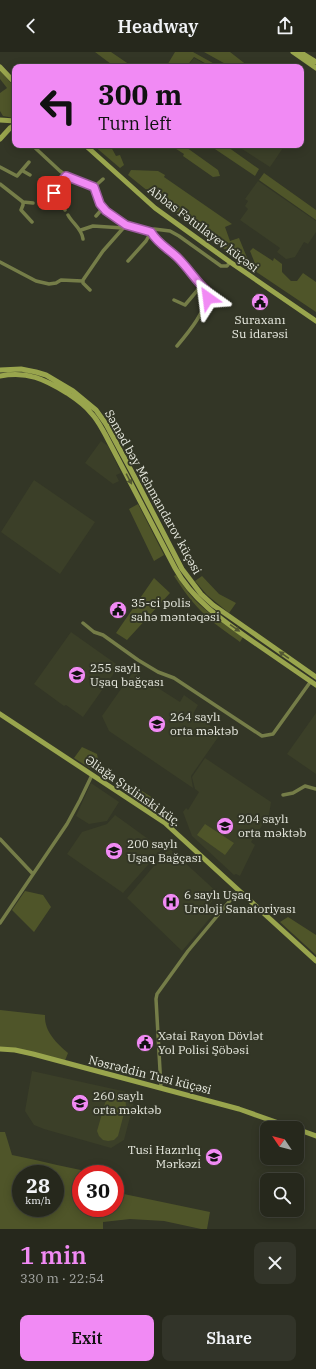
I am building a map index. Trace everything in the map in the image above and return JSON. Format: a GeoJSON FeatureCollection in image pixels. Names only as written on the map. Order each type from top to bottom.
{"type":"FeatureCollection","features":[{"type":"Feature","properties":{"kind":"main road"},"geometry":{"type":"LineString","coordinates":[[293,52],[316,68]]}},
{"type":"Feature","properties":{"kind":"main road"},"geometry":{"type":"LineString","coordinates":[[300,52],[316,62]]}},
{"type":"Feature","properties":{"kind":"main road"},"geometry":{"type":"LineString","coordinates":[[0,67],[12,80]]}},
{"type":"Feature","properties":{"kind":"main road"},"geometry":{"type":"LineString","coordinates":[[0,120],[12,121]]}},
{"type":"Feature","properties":{"kind":"main road"},"geometry":{"type":"LineString","coordinates":[[0,139],[12,126]]}},
{"type":"Feature","properties":{"kind":"main road","name":"Abbas Fətullayev küçəsi"},"geometry":{"type":"LineString","coordinates":[[88,148],[156,208],[230,262],[316,321]]}},
{"type":"Feature","properties":{"kind":"main road","name":"Səməd bəy Mehmandarov küçəsi"},"geometry":{"type":"LineString","coordinates":[[0,370],[21,369],[46,375],[73,391],[96,410],[114,439],[182,569],[191,582],[201,594],[226,615],[316,677]]}},
{"type":"Feature","properties":{"kind":"main road","name":"Səməd bəy Mehmandarov küçəsi"},"geometry":{"type":"LineString","coordinates":[[0,376],[20,374],[42,379],[64,392],[86,408],[97,420],[105,434],[175,568],[186,585],[209,609],[316,685]]}},
{"type":"Feature","properties":{"kind":"main road","name":"Əliağa Şıxlinski küç."},"geometry":{"type":"LineString","coordinates":[[0,714],[159,819],[202,856],[238,891],[316,961]]}},
{"type":"Feature","properties":{"kind":"main road","name":"Nəsrəddin Tusi küçəsi"},"geometry":{"type":"LineString","coordinates":[[0,1049],[24,1052],[162,1088],[240,1109],[273,1121]]}},
{"type":"Feature","properties":{"kind":"main road"},"geometry":{"type":"LineString","coordinates":[[304,1132],[316,1136]]}},
{"type":"Feature","properties":{"kind":"street"},"geometry":{"type":"LineString","coordinates":[[35,148],[66,176],[94,187],[100,204],[124,227]]}},
{"type":"Feature","properties":{"kind":"street"},"geometry":{"type":"LineString","coordinates":[[0,166],[17,176],[23,171],[29,162]]}},
{"type":"Feature","properties":{"kind":"street"},"geometry":{"type":"LineString","coordinates":[[23,171],[30,175]]}},
{"type":"Feature","properties":{"kind":"street"},"geometry":{"type":"LineString","coordinates":[[65,210],[59,198],[53,191],[66,176]]}},
{"type":"Feature","properties":{"kind":"street"},"geometry":{"type":"LineString","coordinates":[[94,187],[103,179]]}},
{"type":"Feature","properties":{"kind":"street"},"geometry":{"type":"LineString","coordinates":[[0,184],[23,202],[33,203]]}},
{"type":"Feature","properties":{"kind":"street"},"geometry":{"type":"LineString","coordinates":[[23,202],[21,210],[32,222]]}},
{"type":"Feature","properties":{"kind":"street"},"geometry":{"type":"LineString","coordinates":[[96,216],[103,208]]}},
{"type":"Feature","properties":{"kind":"street"},"geometry":{"type":"LineString","coordinates":[[68,215],[72,222],[81,230],[83,240]]}},
{"type":"Feature","properties":{"kind":"street"},"geometry":{"type":"LineString","coordinates":[[81,230],[93,226],[124,227],[151,232],[156,240],[177,256],[201,286],[207,291],[208,298],[204,308],[177,346]]}},
{"type":"Feature","properties":{"kind":"street"},"geometry":{"type":"LineString","coordinates":[[82,282],[103,251],[124,227]]}},
{"type":"Feature","properties":{"kind":"street"},"geometry":{"type":"LineString","coordinates":[[128,261],[146,241],[154,229],[170,231],[221,266],[226,266],[230,262]]}},
{"type":"Feature","properties":{"kind":"street"},"geometry":{"type":"LineString","coordinates":[[0,262],[36,281],[49,284],[56,283],[61,280],[82,282],[90,290]]}},
{"type":"Feature","properties":{"kind":"street"},"geometry":{"type":"LineString","coordinates":[[174,300],[185,304],[201,286]]}},
{"type":"Feature","properties":{"kind":"street"},"geometry":{"type":"LineString","coordinates":[[83,623],[94,632],[104,635],[138,660],[158,672],[174,678],[262,736],[273,734],[311,681]]}},
{"type":"Feature","properties":{"kind":"street"},"geometry":{"type":"LineString","coordinates":[[0,923],[71,818],[92,775]]}},
{"type":"Feature","properties":{"kind":"street"},"geometry":{"type":"LineString","coordinates":[[283,795],[293,793],[305,786],[316,790]]}},
{"type":"Feature","properties":{"kind":"street"},"geometry":{"type":"LineString","coordinates":[[0,839],[33,874]]}},
{"type":"Feature","properties":{"kind":"street"},"geometry":{"type":"LineString","coordinates":[[162,1088],[156,999],[157,994],[188,951],[238,891]]}},
{"type":"Feature","properties":{"kind":"shaded area"},"geometry":{"type":"Polygon","coordinates":[[[194,58],[205,64],[189,64],[194,58]]]}},
{"type":"Feature","properties":{"kind":"shaded area"},"geometry":{"type":"Polygon","coordinates":[[[241,148],[283,148],[270,167],[241,148]]]}},
{"type":"Feature","properties":{"kind":"shaded area"},"geometry":{"type":"Polygon","coordinates":[[[258,181],[316,221],[316,232],[308,244],[304,242],[295,257],[286,259],[277,252],[280,248],[240,220],[248,209],[245,206],[248,201],[245,199],[258,181]]]}},
{"type":"Feature","properties":{"kind":"shaded area"},"geometry":{"type":"Polygon","coordinates":[[[101,441],[108,446],[121,473],[116,475],[119,481],[113,484],[85,463],[101,441]]]}},
{"type":"Feature","properties":{"kind":"shaded area"},"geometry":{"type":"Polygon","coordinates":[[[34,480],[95,522],[60,574],[1,532],[34,480]]]}},
{"type":"Feature","properties":{"kind":"shaded area","name":"255 saylı Uşaq bağçası"},"geometry":{"type":"Polygon","coordinates":[[[71,632],[119,666],[83,717],[66,705],[64,706],[34,684],[71,632]]]}},
{"type":"Feature","properties":{"kind":"shaded area","name":"264 saylı orta məktəb"},"geometry":{"type":"Polygon","coordinates":[[[133,672],[180,702],[184,695],[198,705],[193,714],[221,733],[191,776],[193,788],[109,731],[102,716],[133,672]]]}},
{"type":"Feature","properties":{"kind":"shaded area"},"geometry":{"type":"Polygon","coordinates":[[[316,713],[316,774],[287,754],[316,713]]]}},
{"type":"Feature","properties":{"kind":"shaded area","name":"204 saylı orta məktəb"},"geometry":{"type":"Polygon","coordinates":[[[205,758],[271,802],[269,815],[251,842],[255,845],[240,876],[236,874],[234,875],[192,836],[183,812],[186,808],[188,810],[199,792],[195,789],[192,777],[205,758]]]}},
{"type":"Feature","properties":{"kind":"shaded area"},"geometry":{"type":"Polygon","coordinates":[[[91,783],[119,802],[107,821],[89,824],[76,816],[91,783]]]}},
{"type":"Feature","properties":{"kind":"shaded area","name":"200 saylı Uşaq Bağçası"},"geometry":{"type":"Polygon","coordinates":[[[115,815],[162,849],[123,893],[67,854],[82,832],[107,824],[115,815]]]}},
{"type":"Feature","properties":{"kind":"shaded area","name":"6 saylı Uşaq Uroloji Sanatoriyası"},"geometry":{"type":"Polygon","coordinates":[[[169,848],[219,894],[209,905],[216,911],[182,951],[127,898],[169,848]]]}},
{"type":"Feature","properties":{"kind":"shaded area","name":"260 saylı orta məktəb"},"geometry":{"type":"Polygon","coordinates":[[[32,1071],[136,1094],[124,1140],[111,1148],[34,1125],[25,1111],[32,1071]]]}},
{"type":"Feature","properties":{"kind":"green space"},"geometry":{"type":"Polygon","coordinates":[[[95,52],[111,52],[129,64],[111,64],[95,52]]]}},
{"type":"Feature","properties":{"kind":"green space"},"geometry":{"type":"Polygon","coordinates":[[[175,52],[193,52],[215,64],[207,64],[194,57],[188,64],[168,64],[175,52]]]}},
{"type":"Feature","properties":{"kind":"green space"},"geometry":{"type":"Polygon","coordinates":[[[204,52],[230,52],[245,64],[226,64],[204,52]]]}},
{"type":"Feature","properties":{"kind":"green space"},"geometry":{"type":"Polygon","coordinates":[[[0,70],[12,84],[12,118],[3,116],[0,111],[0,93],[7,88],[0,79],[0,70]]]}},
{"type":"Feature","properties":{"kind":"green space"},"geometry":{"type":"Polygon","coordinates":[[[97,148],[112,148],[116,156],[120,155],[124,165],[120,168],[97,148]]]}},
{"type":"Feature","properties":{"kind":"green space"},"geometry":{"type":"Polygon","coordinates":[[[175,148],[187,148],[218,170],[220,176],[213,177],[183,156],[184,154],[175,148]]]}},
{"type":"Feature","properties":{"kind":"green space"},"geometry":{"type":"Polygon","coordinates":[[[213,148],[229,148],[259,169],[255,176],[213,148]]]}},
{"type":"Feature","properties":{"kind":"green space"},"geometry":{"type":"Polygon","coordinates":[[[131,170],[158,171],[165,175],[164,177],[232,224],[225,227],[230,241],[239,238],[250,265],[249,266],[187,222],[157,199],[128,175],[131,170]]]}},
{"type":"Feature","properties":{"kind":"green space"},"geometry":{"type":"Polygon","coordinates":[[[264,173],[316,210],[316,220],[259,180],[264,173]]]}},
{"type":"Feature","properties":{"kind":"green space"},"geometry":{"type":"Polygon","coordinates":[[[253,248],[273,261],[274,258],[282,264],[282,272],[291,281],[297,281],[303,273],[316,282],[316,312],[255,271],[256,266],[250,251],[253,248]]]}},
{"type":"Feature","properties":{"kind":"green space"},"geometry":{"type":"Polygon","coordinates":[[[138,504],[164,555],[154,561],[129,509],[138,504]]]}},
{"type":"Feature","properties":{"kind":"green space"},"geometry":{"type":"Polygon","coordinates":[[[176,575],[200,605],[215,618],[243,637],[240,642],[210,620],[197,607],[174,576],[176,575]]]}},
{"type":"Feature","properties":{"kind":"green space"},"geometry":{"type":"Polygon","coordinates":[[[202,576],[219,594],[236,603],[229,613],[207,595],[195,581],[202,576]]]}},
{"type":"Feature","properties":{"kind":"green space"},"geometry":{"type":"Polygon","coordinates":[[[154,578],[170,593],[127,640],[116,633],[154,578]]]}},
{"type":"Feature","properties":{"kind":"green space"},"geometry":{"type":"Polygon","coordinates":[[[82,747],[97,754],[98,759],[91,769],[74,758],[82,747]]]}},
{"type":"Feature","properties":{"kind":"green space"},"geometry":{"type":"Polygon","coordinates":[[[142,791],[156,800],[151,807],[137,797],[142,791]]]}},
{"type":"Feature","properties":{"kind":"green space"},"geometry":{"type":"Polygon","coordinates":[[[205,824],[234,843],[225,855],[197,835],[205,824]]]}},
{"type":"Feature","properties":{"kind":"green space"},"geometry":{"type":"Polygon","coordinates":[[[25,891],[43,895],[51,907],[34,932],[12,910],[25,891]]]}},
{"type":"Feature","properties":{"kind":"green space"},"geometry":{"type":"Polygon","coordinates":[[[288,917],[316,935],[316,955],[280,922],[288,917]]]}},
{"type":"Feature","properties":{"kind":"green space"},"geometry":{"type":"Polygon","coordinates":[[[0,1010],[45,1015],[46,1026],[55,1041],[68,1053],[64,1063],[0,1049],[0,1010]]]}},
{"type":"Feature","properties":{"kind":"green space"},"geometry":{"type":"Polygon","coordinates":[[[113,1093],[123,1096],[126,1106],[118,1136],[114,1140],[108,1141],[103,1140],[97,1131],[106,1100],[113,1093]]]}},
{"type":"Feature","properties":{"kind":"green space"},"geometry":{"type":"Polygon","coordinates":[[[0,1132],[5,1132],[12,1155],[57,1165],[12,1165],[12,1217],[64,1217],[64,1166],[72,1168],[72,1217],[124,1217],[124,1194],[210,1212],[207,1229],[164,1221],[130,1219],[103,1222],[103,1229],[0,1229],[0,1132]]]}},
{"type":"Feature","properties":{"kind":"place","name":"Suraxanı Su idarəsi"},"geometry":{"type":"Point","coordinates":[260,302]}},
{"type":"Feature","properties":{"kind":"place","name":"35-ci polis sahə məntəqəsi"},"geometry":{"type":"Point","coordinates":[118,610]}},
{"type":"Feature","properties":{"kind":"place","name":"255 saylı Uşaq bağçası"},"geometry":{"type":"Point","coordinates":[77,675]}},
{"type":"Feature","properties":{"kind":"place","name":"264 saylı orta məktəb"},"geometry":{"type":"Point","coordinates":[157,724]}},
{"type":"Feature","properties":{"kind":"place","name":"204 saylı orta məktəb"},"geometry":{"type":"Point","coordinates":[225,826]}},
{"type":"Feature","properties":{"kind":"place","name":"200 saylı Uşaq Bağçası"},"geometry":{"type":"Point","coordinates":[114,851]}},
{"type":"Feature","properties":{"kind":"place","name":"6 saylı Uşaq Uroloji Sanatoriyası"},"geometry":{"type":"Point","coordinates":[171,902]}},
{"type":"Feature","properties":{"kind":"place","name":"Xətai Rayon Dövlət Yol Polisi Şöbəsi"},"geometry":{"type":"Point","coordinates":[145,1043]}},
{"type":"Feature","properties":{"kind":"place","name":"260 saylı orta məktəb"},"geometry":{"type":"Point","coordinates":[80,1103]}},
{"type":"Feature","properties":{"kind":"place","name":"Tusi Hazırlıq Mərkəzi"},"geometry":{"type":"Point","coordinates":[214,1157]}},
{"type":"Feature","properties":{"kind":"route"},"geometry":{"type":"LineString","coordinates":[[54,193],[54,189],[66,176],[94,187],[100,204],[106,211],[126,225],[151,232],[156,240],[177,256],[192,276],[207,291],[208,298]]}}]}
